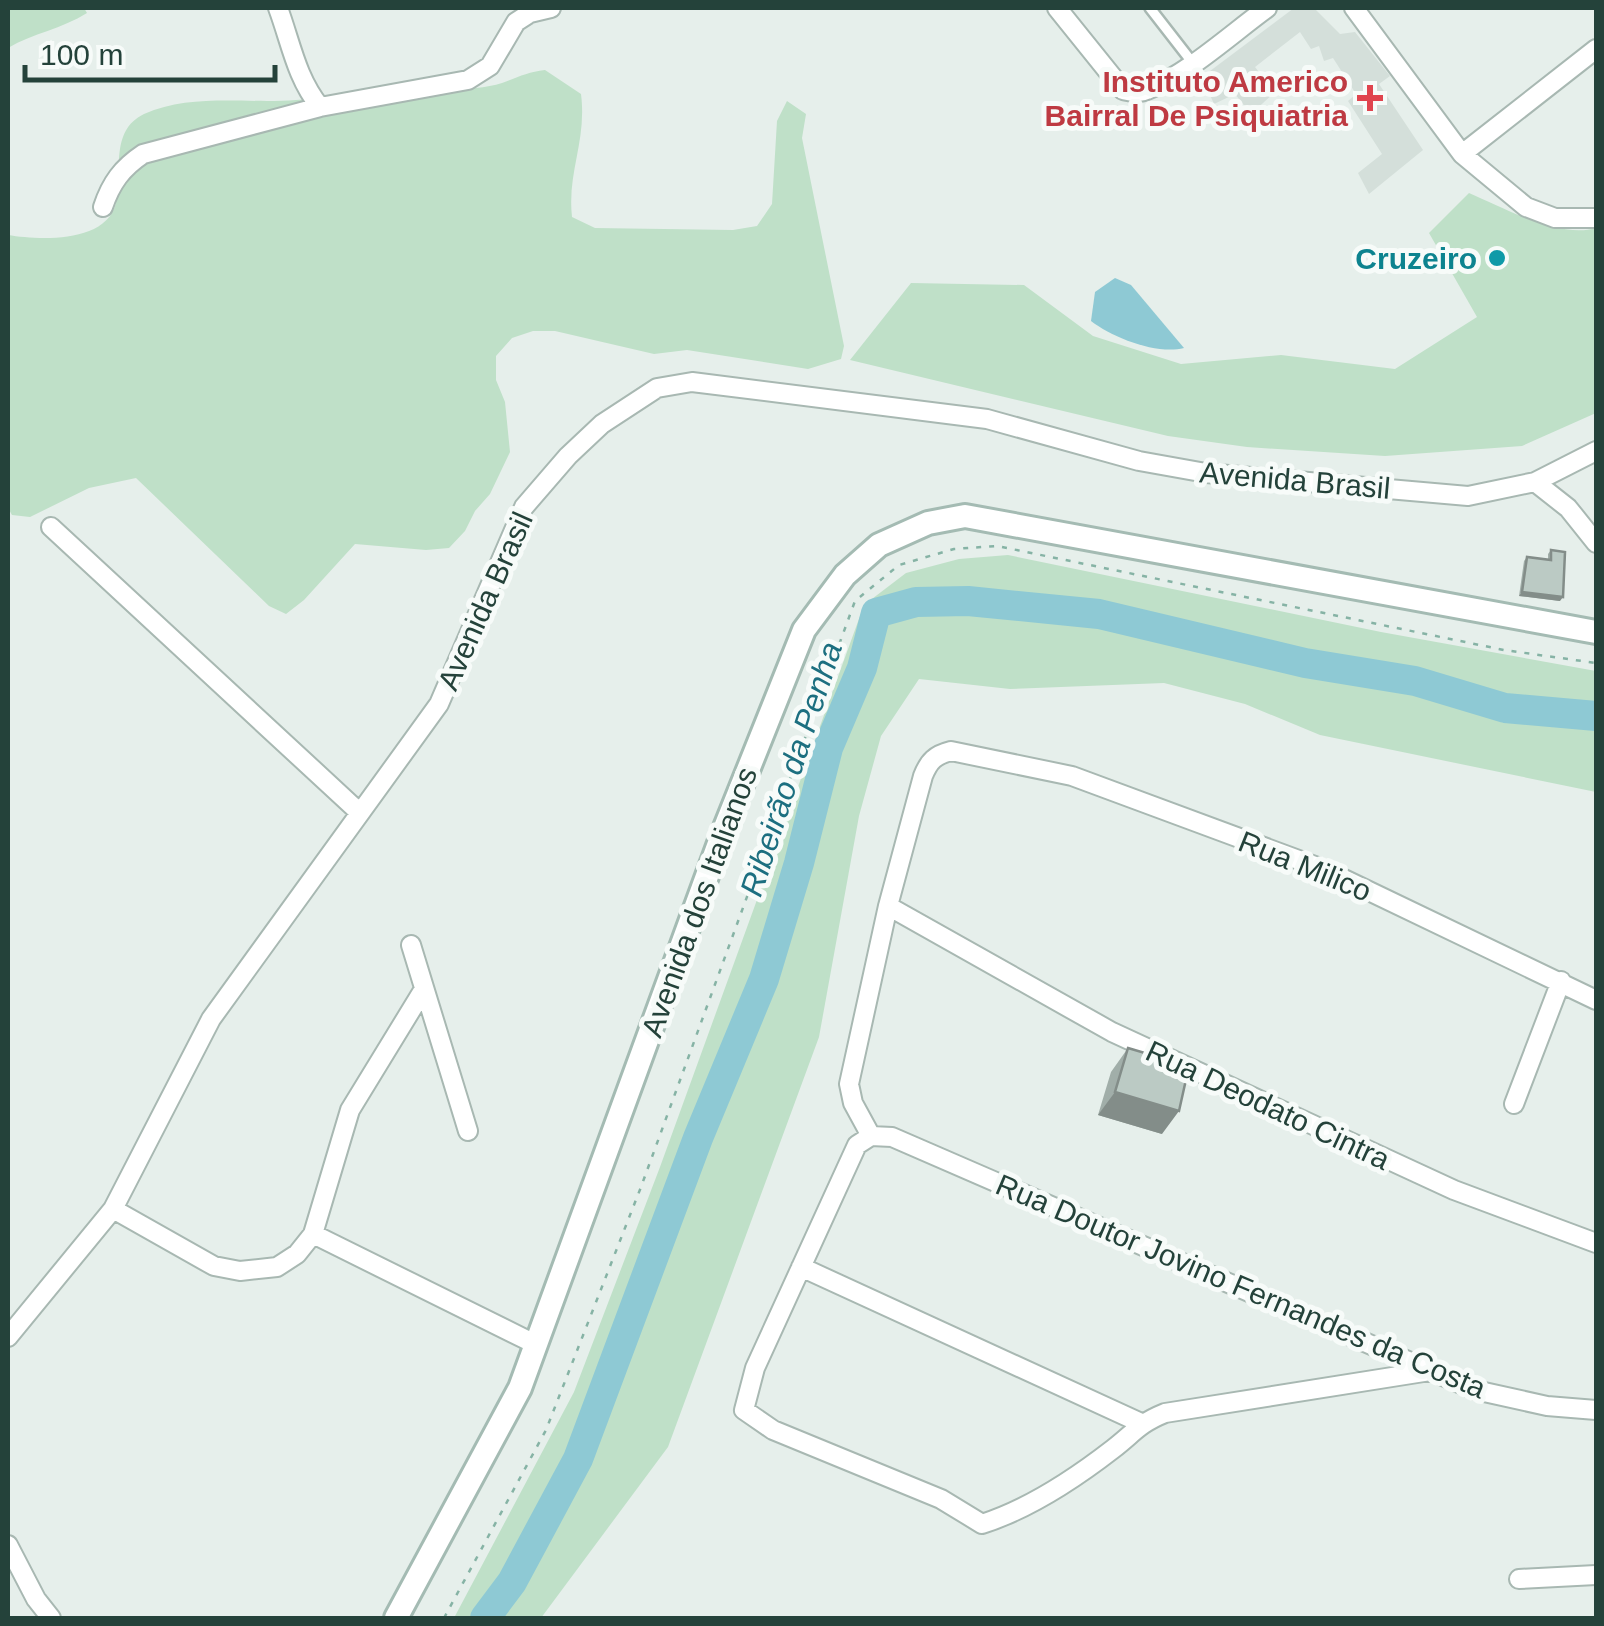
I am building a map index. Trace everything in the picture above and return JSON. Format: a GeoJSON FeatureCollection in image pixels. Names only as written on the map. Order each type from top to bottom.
{"type":"FeatureCollection","features":[{"type":"Feature","properties":{"kind":"main road","name":"Avenida dos Italianos"},"geometry":{"type":"LineString","coordinates":[[396,1618],[520,1388],[722,835],[804,630],[845,575],[879,546],[928,523],[964,516],[1596,632]]}},
{"type":"Feature","properties":{"kind":"street"},"geometry":{"type":"LineString","coordinates":[[278,8],[292,59],[306,89],[320,107]]}},
{"type":"Feature","properties":{"kind":"street"},"geometry":{"type":"LineString","coordinates":[[103,208],[110,187],[126,165],[143,154],[320,107],[468,80],[490,66],[516,22],[530,13],[551,8]]}},
{"type":"Feature","properties":{"kind":"street"},"geometry":{"type":"LineString","coordinates":[[1057,8],[1123,90],[1135,93],[1148,90],[1192,62],[1267,8]]}},
{"type":"Feature","properties":{"kind":"street"},"geometry":{"type":"LineString","coordinates":[[1354,8],[1462,154],[1526,207],[1554,218],[1596,218]]}},
{"type":"Feature","properties":{"kind":"street"},"geometry":{"type":"LineString","coordinates":[[1462,154],[1596,49]]}},
{"type":"Feature","properties":{"kind":"street","name":"Avenida Brasil"},"geometry":{"type":"LineString","coordinates":[[8,1337],[113,1209],[211,1019],[439,704],[524,508],[568,456],[602,424],[657,388],[692,382],[987,419],[1139,461],[1206,473],[1468,496],[1534,482],[1596,451]]}},
{"type":"Feature","properties":{"kind":"street"},"geometry":{"type":"LineString","coordinates":[[1534,482],[1568,508],[1596,543]]}},
{"type":"Feature","properties":{"kind":"street"},"geometry":{"type":"LineString","coordinates":[[51,527],[360,814]]}},
{"type":"Feature","properties":{"kind":"street","name":"Rua Milico"},"geometry":{"type":"LineString","coordinates":[[871,1136],[853,1103],[848,1084],[888,906],[929,763],[938,754],[951,752],[1003,760],[1072,776],[1323,869],[1596,1000]]}},
{"type":"Feature","properties":{"kind":"street","name":"Rua Deodato Cintra"},"geometry":{"type":"LineString","coordinates":[[888,906],[1112,1032],[1360,1150],[1596,1243]]}},
{"type":"Feature","properties":{"kind":"street"},"geometry":{"type":"LineString","coordinates":[[411,944],[468,1131]]}},
{"type":"Feature","properties":{"kind":"street"},"geometry":{"type":"LineString","coordinates":[[1514,1104],[1560,981]]}},
{"type":"Feature","properties":{"kind":"street"},"geometry":{"type":"LineString","coordinates":[[113,1209],[214,1266],[240,1271],[277,1267],[297,1254],[313,1234],[350,1110],[424,989]]}},
{"type":"Feature","properties":{"kind":"street"},"geometry":{"type":"LineString","coordinates":[[871,1136],[857,1145],[755,1368],[744,1410],[773,1430],[941,1499],[982,1524],[1018,1513],[1115,1448],[1142,1423],[1165,1414],[1430,1371]]}},
{"type":"Feature","properties":{"kind":"street","name":"Rua Doutor Jovino Fernandes da Costa"},"geometry":{"type":"LineString","coordinates":[[871,1136],[892,1137],[1475,1390],[1547,1406],[1596,1410]]}},
{"type":"Feature","properties":{"kind":"street"},"geometry":{"type":"LineString","coordinates":[[313,1234],[537,1345]]}},
{"type":"Feature","properties":{"kind":"street"},"geometry":{"type":"LineString","coordinates":[[801,1267],[1142,1423]]}},
{"type":"Feature","properties":{"kind":"street"},"geometry":{"type":"LineString","coordinates":[[8,1545],[36,1599],[51,1618]]}},
{"type":"Feature","properties":{"kind":"street"},"geometry":{"type":"LineString","coordinates":[[1519,1579],[1596,1575]]}},
{"type":"Feature","properties":{"kind":"lane"},"geometry":{"type":"LineString","coordinates":[[1150,8],[1192,62]]}},
{"type":"Feature","properties":{"kind":"shaded area","name":"Instituto Americo Bairral De Psiquiatria"},"geometry":{"type":"Polygon","coordinates":[[[1294,8],[1314,8],[1340,34],[1355,32],[1390,76],[1379,84],[1423,150],[1369,194],[1358,173],[1382,154],[1348,101],[1356,94],[1333,58],[1324,61],[1319,46],[1311,49],[1300,32],[1255,67],[1275,92],[1251,114],[1235,94],[1214,104],[1202,77],[1294,8]]]}},
{"type":"Feature","properties":{"kind":"green space"},"geometry":{"type":"Polygon","coordinates":[[[8,8],[84,8],[87,13],[8,48],[8,8]]]}},
{"type":"Feature","properties":{"kind":"green space"},"geometry":{"type":"Polygon","coordinates":[[[545,70],[581,94],[572,217],[595,228],[733,230],[757,226],[772,204],[777,121],[787,101],[806,114],[802,138],[844,346],[841,359],[808,369],[687,350],[654,354],[555,331],[533,331],[512,338],[496,356],[496,380],[505,402],[510,452],[490,494],[465,531],[449,548],[355,544],[286,614],[269,606],[136,478],[89,488],[30,517],[12,515],[8,508],[8,235],[70,236],[99,226],[110,216],[118,191],[122,141],[133,121],[181,104],[296,100],[390,90],[469,89],[545,70]]]}},
{"type":"Feature","properties":{"kind":"green space"},"geometry":{"type":"Polygon","coordinates":[[[1469,193],[1549,226],[1596,228],[1596,413],[1522,446],[1385,456],[1247,447],[1168,436],[850,360],[911,283],[1024,285],[1093,336],[1181,364],[1281,355],[1395,369],[1477,317],[1429,233],[1469,193]]]}},
{"type":"Feature","properties":{"kind":"green space"},"geometry":{"type":"Polygon","coordinates":[[[1008,555],[1381,632],[1596,671],[1596,792],[1320,735],[1245,704],[1164,683],[1010,689],[919,679],[881,736],[859,816],[819,1037],[668,1447],[541,1618],[454,1618],[574,1392],[864,605],[906,573],[959,559],[1008,555]]]}},
{"type":"Feature","properties":{"kind":"water"},"geometry":{"type":"Polygon","coordinates":[[[1115,278],[1131,285],[1184,348],[1136,344],[1091,321],[1095,292],[1115,278]]]}},
{"type":"Feature","properties":{"kind":"building"},"geometry":{"type":"Polygon","coordinates":[[[1551,550],[1565,552],[1563,597],[1522,592],[1527,557],[1551,560],[1551,550]]]}},
{"type":"Feature","properties":{"kind":"building"},"geometry":{"type":"Polygon","coordinates":[[[1128,1048],[1189,1066],[1179,1111],[1115,1092],[1128,1048]]]}},
{"type":"Feature","properties":{"kind":"waterway","name":"Ribeirão da Penha"},"geometry":{"type":"LineString","coordinates":[[485,1618],[512,1582],[578,1459],[698,1138],[764,979],[828,748],[862,668],[876,613],[916,602],[968,601],[1099,614],[1305,663],[1415,681],[1505,708],[1596,716]]}},
{"type":"Feature","properties":{"kind":"place","name":"Instituto Americo Bairral De Psiquiatria"},"geometry":{"type":"Point","coordinates":[1370,98]}},
{"type":"Feature","properties":{"kind":"place","name":"Cruzeiro"},"geometry":{"type":"Point","coordinates":[1497,258]}}]}
